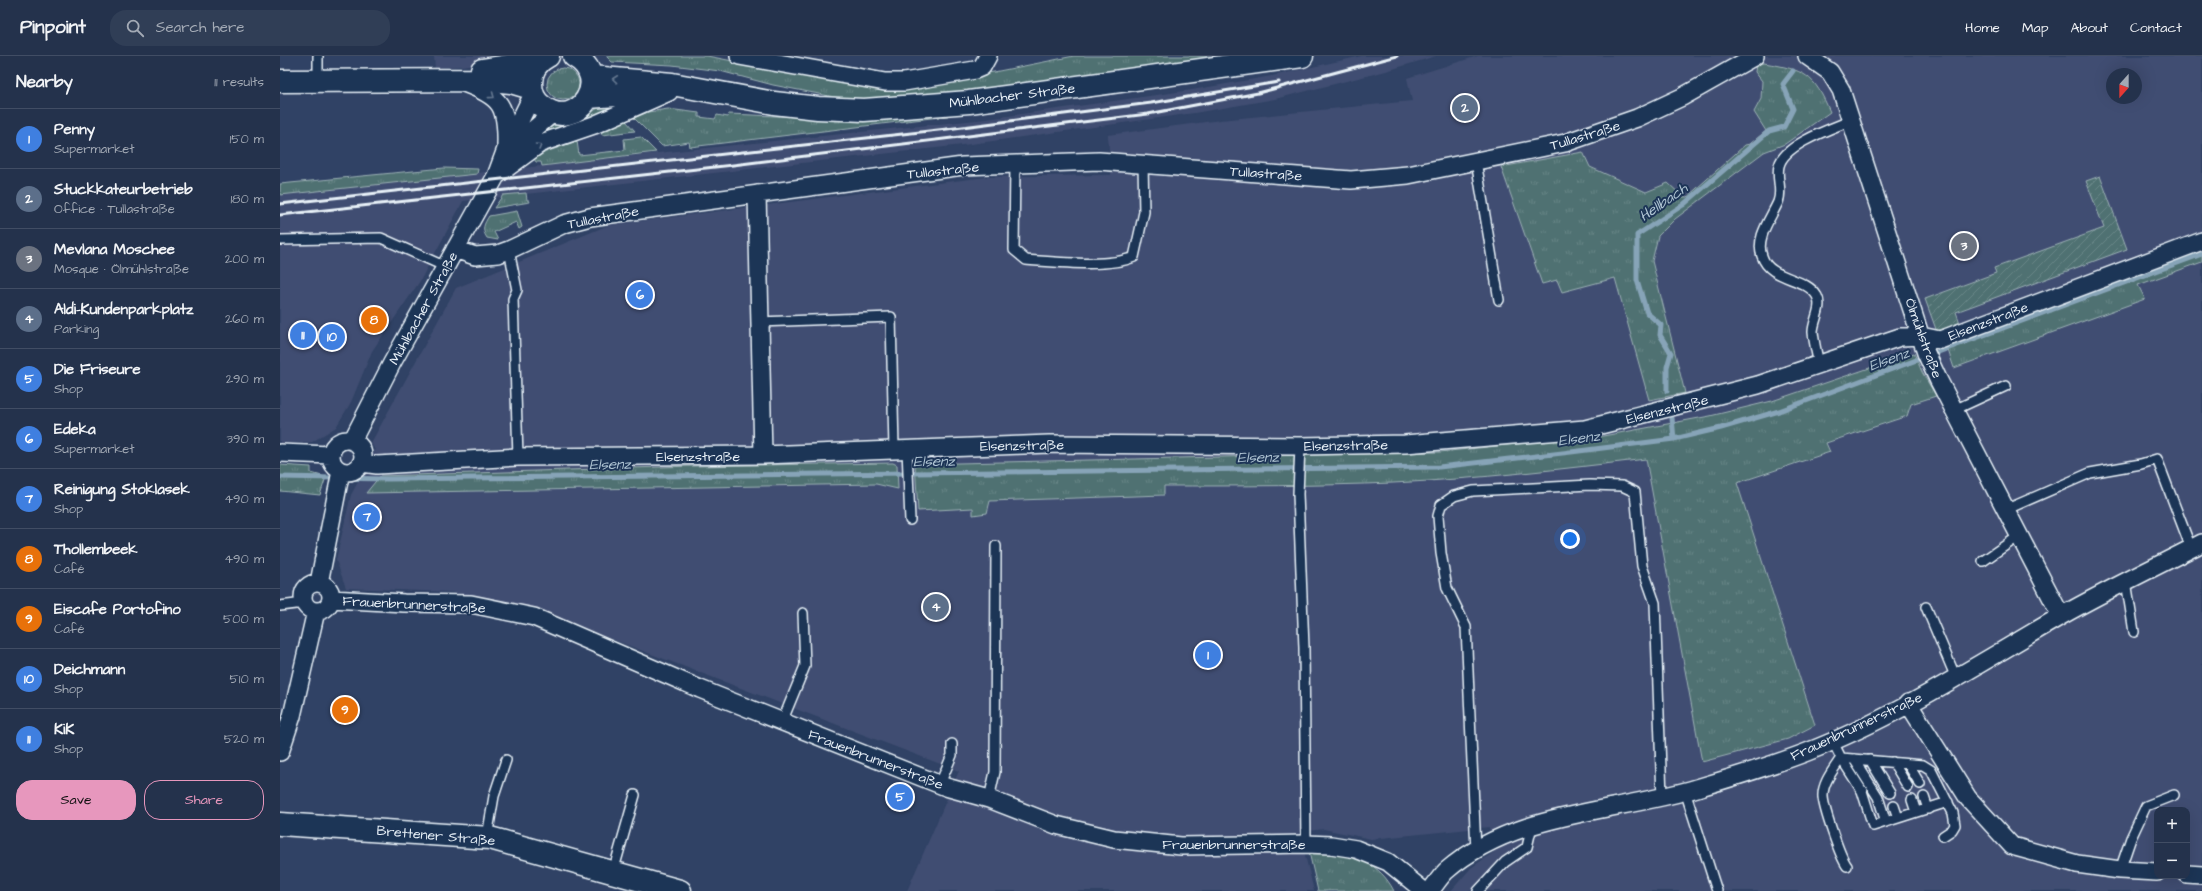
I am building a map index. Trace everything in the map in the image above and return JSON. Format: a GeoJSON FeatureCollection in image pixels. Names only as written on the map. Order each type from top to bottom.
{"type":"FeatureCollection","features":[{"type":"Feature","properties":{"kind":"street"},"geometry":{"type":"LineString","coordinates":[[739,56],[860,79],[904,82],[975,70],[982,67],[988,56]]}},
{"type":"Feature","properties":{"kind":"street","name":"Mühlbacher Straße"},"geometry":{"type":"LineString","coordinates":[[584,69],[631,93],[669,92],[722,95],[818,108],[864,110],[908,108],[977,101],[1302,56]]}},
{"type":"Feature","properties":{"kind":"street","name":"Tullastraße"},"geometry":{"type":"LineString","coordinates":[[455,249],[475,256],[509,250],[564,224],[590,217],[963,166],[1098,161],[1351,180],[1408,175],[1565,143],[1637,118],[1682,97],[1755,56]]}},
{"type":"Feature","properties":{"kind":"street","name":"Ölmühlstraße"},"geometry":{"type":"LineString","coordinates":[[1807,56],[1830,72],[1841,90],[1852,120],[1926,353],[2005,510],[2061,616]]}},
{"type":"Feature","properties":{"kind":"street"},"geometry":{"type":"LineString","coordinates":[[405,80],[544,59]]}},
{"type":"Feature","properties":{"kind":"street"},"geometry":{"type":"LineString","coordinates":[[544,59],[532,73],[532,91],[541,106],[554,113],[564,114],[574,111],[582,106],[584,69]]}},
{"type":"Feature","properties":{"kind":"street","name":"Mühlbacher Straße"},"geometry":{"type":"LineString","coordinates":[[584,69],[672,84],[722,95]]}},
{"type":"Feature","properties":{"kind":"street"},"geometry":{"type":"LineString","coordinates":[[280,81],[492,80],[511,82],[532,91]]}},
{"type":"Feature","properties":{"kind":"street","name":"Mühlbacher Straße"},"geometry":{"type":"LineString","coordinates":[[456,81],[485,91],[496,98],[500,105],[506,124],[506,148]]}},
{"type":"Feature","properties":{"kind":"street","name":"Mühlbacher Straße"},"geometry":{"type":"LineString","coordinates":[[496,176],[506,148],[532,91]]}},
{"type":"Feature","properties":{"kind":"street","name":"Mühlbacher Straße"},"geometry":{"type":"LineString","coordinates":[[496,176],[541,143],[594,125],[669,92]]}},
{"type":"Feature","properties":{"kind":"street","name":"Mühlbacher Straße"},"geometry":{"type":"LineString","coordinates":[[352,441],[392,363],[496,176],[534,129],[554,113]]}},
{"type":"Feature","properties":{"kind":"street"},"geometry":{"type":"LineString","coordinates":[[757,194],[763,455]]}},
{"type":"Feature","properties":{"kind":"street","name":"Elsenzstraße"},"geometry":{"type":"LineString","coordinates":[[362,463],[377,465],[518,457],[903,454],[1049,444],[1300,446],[1405,444],[1585,430],[1758,385],[1900,337],[1921,336],[1940,340],[2202,241]]}},
{"type":"Feature","properties":{"kind":"street"},"geometry":{"type":"LineString","coordinates":[[347,440],[352,441],[361,447],[363,458],[362,463],[355,470],[346,473],[333,465],[331,455],[334,446],[338,443],[347,440]]}},
{"type":"Feature","properties":{"kind":"street"},"geometry":{"type":"LineString","coordinates":[[280,453],[331,455]]}},
{"type":"Feature","properties":{"kind":"street"},"geometry":{"type":"LineString","coordinates":[[319,583],[341,471]]}},
{"type":"Feature","properties":{"kind":"street","name":"Frauenbrunnerstraße"},"geometry":{"type":"LineString","coordinates":[[1430,891],[1446,872],[1476,850],[1532,826],[1587,811],[1662,797],[1685,791],[1808,751],[1956,678],[2061,616],[2197,545]]}},
{"type":"Feature","properties":{"kind":"street"},"geometry":{"type":"LineString","coordinates":[[280,752],[292,716],[310,607],[305,590],[311,584],[319,583],[327,587],[331,599],[328,606],[310,607]]}},
{"type":"Feature","properties":{"kind":"street","name":"Frauenbrunnerstraße"},"geometry":{"type":"LineString","coordinates":[[331,599],[404,603],[471,604],[534,617],[700,689],[782,722],[940,784],[989,799],[1056,825],[1114,839],[1181,846],[1306,844],[1331,845],[1356,849],[1388,862],[1424,891]]}},
{"type":"Feature","properties":{"kind":"street"},"geometry":{"type":"LineString","coordinates":[[1908,703],[1968,798],[2012,846],[2077,864],[2120,870],[2154,872]]}},
{"type":"Feature","properties":{"kind":"street","name":"Brettener Straße"},"geometry":{"type":"LineString","coordinates":[[280,824],[487,837],[680,891]]}},
{"type":"Feature","properties":{"kind":"street"},"geometry":{"type":"LineString","coordinates":[[2190,874],[2202,875]]}},
{"type":"Feature","properties":{"kind":"lane"},"geometry":{"type":"LineString","coordinates":[[318,56],[318,82]]}},
{"type":"Feature","properties":{"kind":"lane"},"geometry":{"type":"LineString","coordinates":[[1819,365],[1813,331],[1818,310],[1818,297],[1810,288],[1770,268],[1761,256],[1760,240],[1779,200],[1778,170],[1782,160],[1789,151],[1816,135],[1852,120]]}},
{"type":"Feature","properties":{"kind":"lane"},"geometry":{"type":"LineString","coordinates":[[1476,161],[1498,300]]}},
{"type":"Feature","properties":{"kind":"lane"},"geometry":{"type":"LineString","coordinates":[[1015,164],[1014,250],[1020,257],[1026,260],[1104,262],[1127,260],[1134,257],[1144,212],[1143,164]]}},
{"type":"Feature","properties":{"kind":"lane"},"geometry":{"type":"LineString","coordinates":[[280,240],[381,238],[446,266]]}},
{"type":"Feature","properties":{"kind":"lane"},"geometry":{"type":"LineString","coordinates":[[509,250],[517,290],[513,299],[518,457]]}},
{"type":"Feature","properties":{"kind":"lane"},"geometry":{"type":"LineString","coordinates":[[759,322],[891,317],[910,520]]}},
{"type":"Feature","properties":{"kind":"lane"},"geometry":{"type":"LineString","coordinates":[[1954,410],[2006,386]]}},
{"type":"Feature","properties":{"kind":"lane"},"geometry":{"type":"LineString","coordinates":[[1300,446],[1298,494],[1304,648],[1306,844]]}},
{"type":"Feature","properties":{"kind":"lane"},"geometry":{"type":"LineString","coordinates":[[2005,510],[2090,473],[2140,464],[2157,459],[2197,545]]}},
{"type":"Feature","properties":{"kind":"lane"},"geometry":{"type":"LineString","coordinates":[[1476,850],[1466,627],[1447,588],[1441,553],[1438,516],[1441,505],[1454,496],[1474,491],[1590,485],[1622,486],[1635,492],[1642,566],[1655,603],[1662,797]]}},
{"type":"Feature","properties":{"kind":"lane"},"geometry":{"type":"LineString","coordinates":[[1983,561],[2019,536]]}},
{"type":"Feature","properties":{"kind":"lane"},"geometry":{"type":"LineString","coordinates":[[989,799],[995,772],[996,546]]}},
{"type":"Feature","properties":{"kind":"lane"},"geometry":{"type":"LineString","coordinates":[[2126,581],[2134,632]]}},
{"type":"Feature","properties":{"kind":"lane"},"geometry":{"type":"LineString","coordinates":[[280,606],[310,607]]}},
{"type":"Feature","properties":{"kind":"lane"},"geometry":{"type":"LineString","coordinates":[[1926,607],[1956,678]]}},
{"type":"Feature","properties":{"kind":"lane"},"geometry":{"type":"LineString","coordinates":[[782,722],[805,666],[803,613]]}},
{"type":"Feature","properties":{"kind":"lane"},"geometry":{"type":"LineString","coordinates":[[1832,740],[1841,758],[1862,791],[1873,826],[1948,802]]}},
{"type":"Feature","properties":{"kind":"lane"},"geometry":{"type":"LineString","coordinates":[[940,784],[952,755],[952,744]]}},
{"type":"Feature","properties":{"kind":"lane"},"geometry":{"type":"LineString","coordinates":[[1841,758],[1923,765],[1931,770],[1948,802],[1954,818],[1954,827],[1943,836]]}},
{"type":"Feature","properties":{"kind":"lane"},"geometry":{"type":"LineString","coordinates":[[1841,758],[1826,781],[1823,796],[1840,853],[1847,866]]}},
{"type":"Feature","properties":{"kind":"lane"},"geometry":{"type":"LineString","coordinates":[[1854,759],[1878,797],[1886,822]]}},
{"type":"Feature","properties":{"kind":"lane"},"geometry":{"type":"LineString","coordinates":[[487,837],[494,796],[506,760]]}},
{"type":"Feature","properties":{"kind":"lane"},"geometry":{"type":"LineString","coordinates":[[1870,760],[1890,793]]}},
{"type":"Feature","properties":{"kind":"lane"},"geometry":{"type":"LineString","coordinates":[[1893,762],[1908,787]]}},
{"type":"Feature","properties":{"kind":"lane"},"geometry":{"type":"LineString","coordinates":[[1908,764],[1920,784]]}},
{"type":"Feature","properties":{"kind":"lane"},"geometry":{"type":"LineString","coordinates":[[1685,791],[1716,891]]}},
{"type":"Feature","properties":{"kind":"lane"},"geometry":{"type":"LineString","coordinates":[[613,872],[635,795]]}},
{"type":"Feature","properties":{"kind":"lane"},"geometry":{"type":"LineString","coordinates":[[2120,870],[2131,838],[2146,806],[2174,795]]}},
{"type":"Feature","properties":{"kind":"lane"},"geometry":{"type":"LineString","coordinates":[[1924,797],[1928,809]]}},
{"type":"Feature","properties":{"kind":"lane"},"geometry":{"type":"LineString","coordinates":[[1912,800],[1916,812]]}},
{"type":"Feature","properties":{"kind":"lane"},"geometry":{"type":"LineString","coordinates":[[1894,806],[1898,818]]}},
{"type":"Feature","properties":{"kind":"lane"},"geometry":{"type":"LineString","coordinates":[[1478,891],[1505,862],[1527,847],[1532,826]]}},
{"type":"Feature","properties":{"kind":"shaded area"},"geometry":{"type":"Polygon","coordinates":[[[434,56],[512,56],[463,66],[435,68],[434,56]]]}},
{"type":"Feature","properties":{"kind":"shaded area"},"geometry":{"type":"Polygon","coordinates":[[[1362,56],[1436,56],[1386,71],[1275,99],[1194,113],[971,144],[463,201],[420,281],[372,351],[351,402],[336,427],[312,442],[280,443],[280,195],[639,155],[987,119],[1192,90],[1272,76],[1362,56]]]}},
{"type":"Feature","properties":{"kind":"shaded area"},"geometry":{"type":"Polygon","coordinates":[[[1478,56],[2202,56],[2202,891],[1451,891],[1471,868],[1494,852],[1489,827],[1371,839],[1324,829],[1299,832],[1314,891],[907,891],[959,771],[522,605],[451,592],[346,588],[336,560],[351,495],[375,450],[371,443],[456,288],[609,225],[986,177],[1111,175],[1108,135],[1221,120],[1412,101],[1407,78],[1478,56]]]}},
{"type":"Feature","properties":{"kind":"green space"},"geometry":{"type":"Polygon","coordinates":[[[606,56],[707,56],[779,70],[900,86],[994,72],[1074,56],[1215,56],[1083,77],[902,101],[855,101],[773,85],[720,71],[672,65],[612,62],[606,56]]]}},
{"type":"Feature","properties":{"kind":"green space"},"geometry":{"type":"Polygon","coordinates":[[[1764,63],[1789,68],[1806,76],[1819,89],[1830,112],[1785,144],[1764,152],[1675,219],[1658,236],[1652,261],[1685,393],[1649,400],[1615,278],[1562,292],[1557,280],[1542,284],[1501,167],[1583,152],[1590,167],[1646,192],[1668,183],[1683,197],[1687,197],[1745,145],[1750,144],[1766,131],[1754,112],[1761,99],[1762,81],[1755,72],[1756,64],[1764,63]]]}},
{"type":"Feature","properties":{"kind":"green space"},"geometry":{"type":"Polygon","coordinates":[[[560,68],[566,68],[576,75],[579,84],[578,90],[572,97],[566,100],[560,100],[550,93],[547,87],[547,81],[554,71],[560,68]]]}},
{"type":"Feature","properties":{"kind":"green space"},"geometry":{"type":"Polygon","coordinates":[[[613,101],[615,111],[543,136],[541,130],[557,125],[567,125],[580,121],[606,102],[613,101]]]}},
{"type":"Feature","properties":{"kind":"green space"},"geometry":{"type":"Polygon","coordinates":[[[668,109],[699,113],[699,117],[715,119],[717,115],[728,117],[729,114],[845,119],[948,113],[948,116],[690,147],[689,142],[662,146],[634,118],[648,112],[668,109]]]}},
{"type":"Feature","properties":{"kind":"green space"},"geometry":{"type":"Polygon","coordinates":[[[626,121],[635,131],[602,135],[601,132],[626,121]]]}},
{"type":"Feature","properties":{"kind":"green space"},"geometry":{"type":"Polygon","coordinates":[[[641,137],[656,152],[542,166],[541,162],[536,162],[534,159],[546,152],[577,141],[579,155],[625,150],[624,139],[641,137]]]}},
{"type":"Feature","properties":{"kind":"green space"},"geometry":{"type":"Polygon","coordinates":[[[444,168],[478,169],[477,174],[280,195],[280,184],[444,168]]]}},
{"type":"Feature","properties":{"kind":"green space"},"geometry":{"type":"Polygon","coordinates":[[[2100,176],[2127,249],[1956,312],[1960,323],[1937,332],[1925,299],[1996,273],[1994,268],[2104,228],[2086,181],[2100,176]]]}},
{"type":"Feature","properties":{"kind":"green space"},"geometry":{"type":"Polygon","coordinates":[[[526,193],[527,200],[530,202],[494,208],[503,195],[526,193]]]}},
{"type":"Feature","properties":{"kind":"green space"},"geometry":{"type":"Polygon","coordinates":[[[517,211],[522,227],[519,229],[516,222],[494,232],[498,240],[487,238],[484,232],[484,227],[489,216],[517,211]]]}},
{"type":"Feature","properties":{"kind":"green space"},"geometry":{"type":"Polygon","coordinates":[[[2202,247],[2202,262],[2138,285],[2145,299],[1954,368],[1946,344],[2202,247]]]}},
{"type":"Feature","properties":{"kind":"green space"},"geometry":{"type":"Polygon","coordinates":[[[1914,353],[1922,372],[1936,396],[1911,404],[1907,416],[1826,443],[1830,452],[1737,483],[1815,725],[1788,739],[1702,762],[1646,459],[1457,479],[1393,483],[1164,486],[1164,495],[990,501],[987,513],[973,515],[973,508],[918,511],[915,464],[1440,452],[1555,440],[1571,442],[1710,416],[1772,401],[1914,353]]]}},
{"type":"Feature","properties":{"kind":"green space"},"geometry":{"type":"Polygon","coordinates":[[[893,463],[897,465],[898,489],[876,484],[366,493],[380,476],[693,466],[893,463]]]}},
{"type":"Feature","properties":{"kind":"green space"},"geometry":{"type":"Polygon","coordinates":[[[280,465],[311,467],[311,473],[326,477],[320,495],[280,491],[280,465]]]}},
{"type":"Feature","properties":{"kind":"green space"},"geometry":{"type":"Polygon","coordinates":[[[1326,850],[1357,858],[1366,862],[1381,873],[1394,891],[1318,891],[1309,852],[1326,850]]]}},
{"type":"Feature","properties":{"kind":"waterway","name":"Hellbach"},"geometry":{"type":"LineString","coordinates":[[1667,391],[1667,367],[1671,353],[1660,335],[1661,325],[1647,313],[1637,280],[1637,235],[1683,205],[1769,131],[1784,127],[1793,109],[1783,84],[1793,71]]}},
{"type":"Feature","properties":{"kind":"waterway","name":"Elsenz"},"geometry":{"type":"LineString","coordinates":[[280,477],[388,479],[1439,467],[1571,452],[1674,439],[1721,428],[1779,411],[2202,254]]}},
{"type":"Feature","properties":{"kind":"waterway","name":"Hellbach"},"geometry":{"type":"LineString","coordinates":[[1672,418],[1674,439]]}},
{"type":"Feature","properties":{"kind":"railway"},"geometry":{"type":"LineString","coordinates":[[280,215],[733,165],[1148,114],[1258,93],[1397,56]]}},
{"type":"Feature","properties":{"kind":"railway"},"geometry":{"type":"LineString","coordinates":[[280,204],[947,129],[1151,103],[1279,82]]}},
{"type":"Feature","properties":{"kind":"place","name":"Stuckkateurbetrieb"},"geometry":{"type":"Point","coordinates":[1465,108]}},
{"type":"Feature","properties":{"kind":"place","name":"Mevlana Moschee"},"geometry":{"type":"Point","coordinates":[1964,246]}},
{"type":"Feature","properties":{"kind":"place","name":"Edeka"},"geometry":{"type":"Point","coordinates":[640,295]}},
{"type":"Feature","properties":{"kind":"place","name":"Thollembeek"},"geometry":{"type":"Point","coordinates":[374,320]}},
{"type":"Feature","properties":{"kind":"place","name":"KiK"},"geometry":{"type":"Point","coordinates":[303,335]}},
{"type":"Feature","properties":{"kind":"place","name":"Deichmann"},"geometry":{"type":"Point","coordinates":[332,337]}},
{"type":"Feature","properties":{"kind":"place","name":"Reinigung Stoklasek"},"geometry":{"type":"Point","coordinates":[367,517]}},
{"type":"Feature","properties":{"kind":"place","name":"Aldi-Kundenparkplatz"},"geometry":{"type":"Point","coordinates":[936,607]}},
{"type":"Feature","properties":{"kind":"place","name":"Penny"},"geometry":{"type":"Point","coordinates":[1208,655]}},
{"type":"Feature","properties":{"kind":"place","name":"Eiscafe Portofino"},"geometry":{"type":"Point","coordinates":[345,710]}},
{"type":"Feature","properties":{"kind":"place","name":"Die Friseure"},"geometry":{"type":"Point","coordinates":[900,797]}}]}
